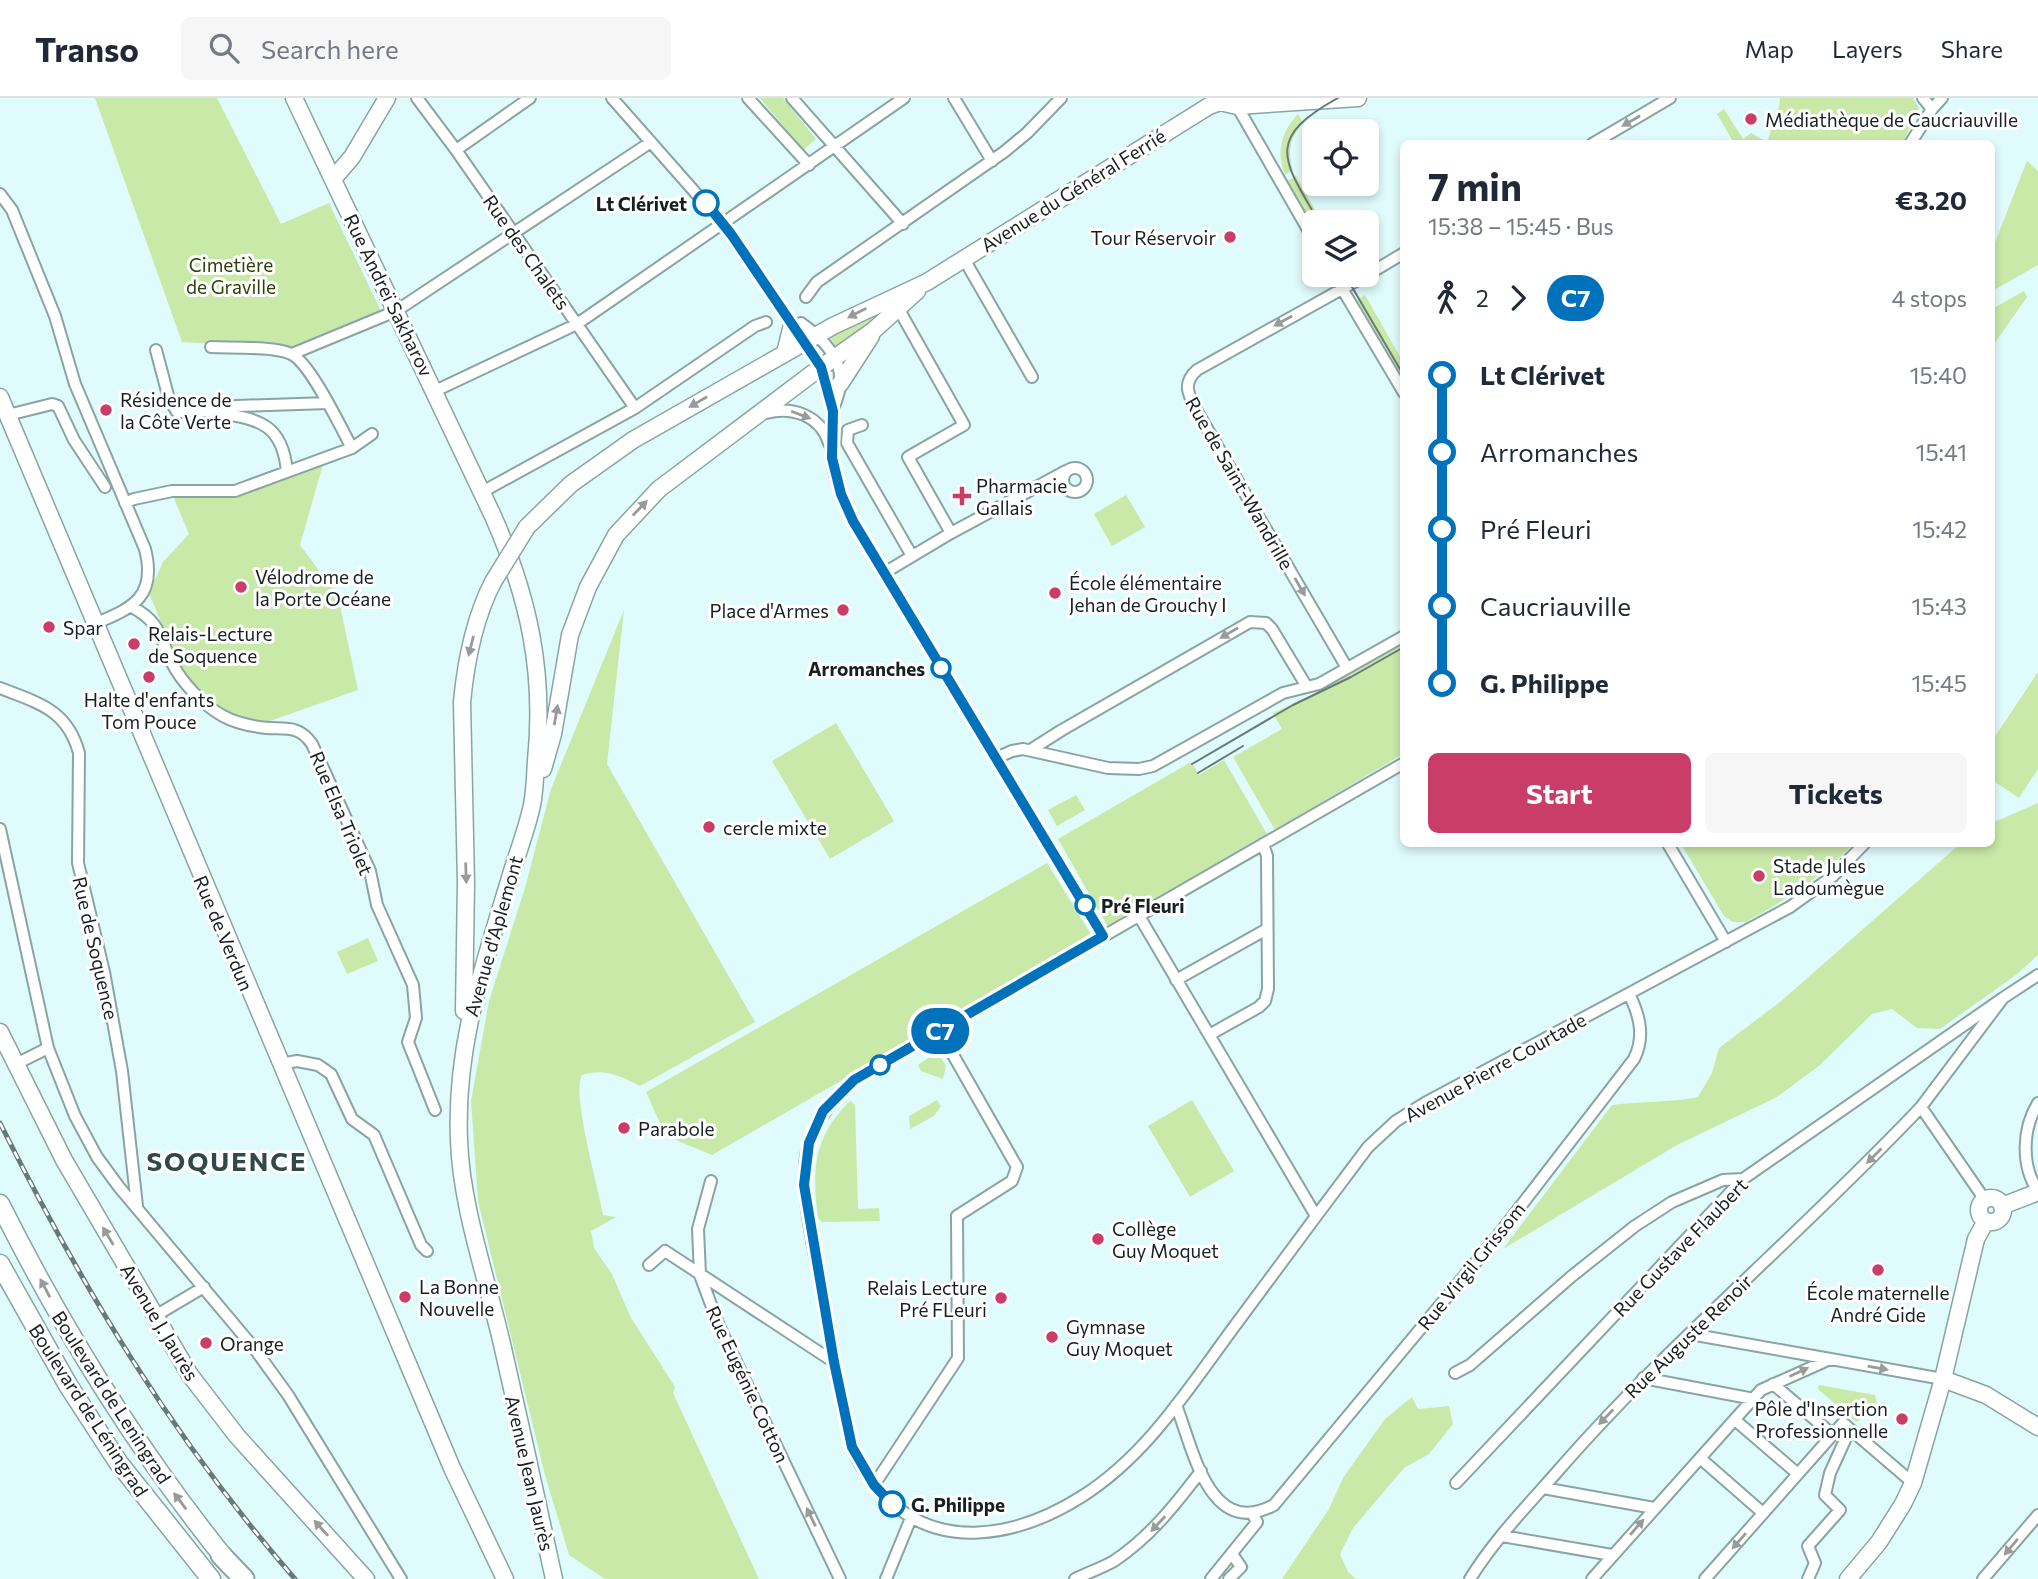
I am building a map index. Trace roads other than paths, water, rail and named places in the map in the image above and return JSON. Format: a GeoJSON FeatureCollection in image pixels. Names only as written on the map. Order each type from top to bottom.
{"type":"FeatureCollection","features":[{"type":"Feature","properties":{"kind":"highway"},"geometry":{"type":"LineString","coordinates":[[221,1555],[242,1579]]}},
{"type":"Feature","properties":{"kind":"main road","name":"Boulevard de Leningrad"},"geometry":{"type":"LineString","coordinates":[[0,1204],[89,1365],[158,1471],[221,1555]]}},
{"type":"Feature","properties":{"kind":"main road","name":"Boulevard de Léningrad"},"geometry":{"type":"LineString","coordinates":[[0,1264],[68,1385],[125,1471],[211,1579]]}},
{"type":"Feature","properties":{"kind":"street","name":"Rue Andreï Sakharov"},"geometry":{"type":"LineString","coordinates":[[294,98],[482,492]]}},
{"type":"Feature","properties":{"kind":"street"},"geometry":{"type":"LineString","coordinates":[[333,179],[352,157],[387,98]]}},
{"type":"Feature","properties":{"kind":"street","name":"Rue des Chalets"},"geometry":{"type":"LineString","coordinates":[[418,98],[635,408]]}},
{"type":"Feature","properties":{"kind":"street"},"geometry":{"type":"LineString","coordinates":[[456,150],[530,98]]}},
{"type":"Feature","properties":{"kind":"street"},"geometry":{"type":"LineString","coordinates":[[612,98],[723,224],[794,323],[803,343],[828,362],[840,384]]}},
{"type":"Feature","properties":{"kind":"street"},"geometry":{"type":"LineString","coordinates":[[748,98],[809,165]]}},
{"type":"Feature","properties":{"kind":"street"},"geometry":{"type":"LineString","coordinates":[[792,98],[903,224]]}},
{"type":"Feature","properties":{"kind":"street"},"geometry":{"type":"LineString","coordinates":[[435,391],[577,324],[904,98]]}},
{"type":"Feature","properties":{"kind":"street"},"geometry":{"type":"LineString","coordinates":[[954,98],[992,161]]}},
{"type":"Feature","properties":{"kind":"street"},"geometry":{"type":"LineString","coordinates":[[806,297],[817,282],[992,161],[1027,133],[1061,98]]}},
{"type":"Feature","properties":{"kind":"street"},"geometry":{"type":"LineString","coordinates":[[1228,101],[1358,98]]}},
{"type":"Feature","properties":{"kind":"street"},"geometry":{"type":"LineString","coordinates":[[1599,140],[1671,98]]}},
{"type":"Feature","properties":{"kind":"street"},"geometry":{"type":"LineString","coordinates":[[1923,98],[1932,109]]}},
{"type":"Feature","properties":{"kind":"street"},"geometry":{"type":"LineString","coordinates":[[1913,140],[1942,98]]}},
{"type":"Feature","properties":{"kind":"street"},"geometry":{"type":"LineString","coordinates":[[1228,101],[1302,221]]}},
{"type":"Feature","properties":{"kind":"street","name":"Avenue du Général Ferrié"},"geometry":{"type":"LineString","coordinates":[[926,282],[1209,106],[1228,101]]}},
{"type":"Feature","properties":{"kind":"street"},"geometry":{"type":"LineString","coordinates":[[292,354],[396,311],[651,142]]}},
{"type":"Feature","properties":{"kind":"street"},"geometry":{"type":"LineString","coordinates":[[0,194],[12,211],[55,316],[75,384],[148,562],[146,586],[132,607],[94,624]]}},
{"type":"Feature","properties":{"kind":"street"},"geometry":{"type":"LineString","coordinates":[[1379,268],[1400,255]]}},
{"type":"Feature","properties":{"kind":"street"},"geometry":{"type":"LineString","coordinates":[[964,259],[1032,377]]}},
{"type":"Feature","properties":{"kind":"street"},"geometry":{"type":"LineString","coordinates":[[532,804],[553,734],[570,635],[598,566],[616,535],[659,489],[874,330],[926,282]]}},
{"type":"Feature","properties":{"kind":"street"},"geometry":{"type":"LineString","coordinates":[[466,1031],[462,702],[470,645],[482,604],[493,582],[527,527],[571,484],[622,447],[818,334],[926,282]]}},
{"type":"Feature","properties":{"kind":"street"},"geometry":{"type":"LineString","coordinates":[[1342,288],[1400,386]]}},
{"type":"Feature","properties":{"kind":"street","name":"Rue de Saint-Wandrille"},"geometry":{"type":"LineString","coordinates":[[1342,288],[1198,370],[1190,376],[1187,391],[1347,668]]}},
{"type":"Feature","properties":{"kind":"street"},"geometry":{"type":"LineString","coordinates":[[898,308],[964,425],[908,457],[951,533]]}},
{"type":"Feature","properties":{"kind":"street"},"geometry":{"type":"LineString","coordinates":[[482,492],[635,408],[755,326],[766,323]]}},
{"type":"Feature","properties":{"kind":"street"},"geometry":{"type":"LineString","coordinates":[[794,323],[833,326]]}},
{"type":"Feature","properties":{"kind":"street"},"geometry":{"type":"LineString","coordinates":[[794,323],[818,334],[828,346],[833,411],[831,447]]}},
{"type":"Feature","properties":{"kind":"street"},"geometry":{"type":"LineString","coordinates":[[785,353],[794,323]]}},
{"type":"Feature","properties":{"kind":"street"},"geometry":{"type":"LineString","coordinates":[[833,411],[840,384],[874,330]]}},
{"type":"Feature","properties":{"kind":"street"},"geometry":{"type":"LineString","coordinates":[[211,347],[292,354],[302,363],[328,403],[352,448]]}},
{"type":"Feature","properties":{"kind":"street"},"geometry":{"type":"LineString","coordinates":[[156,350],[173,408],[183,413],[237,406],[328,403]]}},
{"type":"Feature","properties":{"kind":"street","name":"Rue de Verdun"},"geometry":{"type":"LineString","coordinates":[[0,397],[6,419],[497,1577]]}},
{"type":"Feature","properties":{"kind":"street"},"geometry":{"type":"LineString","coordinates":[[6,419],[52,404],[58,406],[74,440],[105,487]]}},
{"type":"Feature","properties":{"kind":"street"},"geometry":{"type":"LineString","coordinates":[[756,415],[778,410],[799,413],[814,420],[826,433],[846,506],[1103,936]]}},
{"type":"Feature","properties":{"kind":"street"},"geometry":{"type":"LineString","coordinates":[[210,411],[249,417],[269,427],[282,445],[287,472]]}},
{"type":"Feature","properties":{"kind":"street"},"geometry":{"type":"LineString","coordinates":[[862,425],[848,430],[847,443],[912,556]]}},
{"type":"Feature","properties":{"kind":"street"},"geometry":{"type":"LineString","coordinates":[[125,503],[172,491],[235,491],[352,448],[372,434]]}},
{"type":"Feature","properties":{"kind":"street"},"geometry":{"type":"LineString","coordinates":[[884,573],[951,533],[1066,471]]}},
{"type":"Feature","properties":{"kind":"street","name":"Avenue d'Aplemont"},"geometry":{"type":"LineString","coordinates":[[482,492],[513,563],[529,620],[537,666],[540,719],[532,804],[474,995],[461,1067],[459,1141],[475,1234],[511,1386]]}},
{"type":"Feature","properties":{"kind":"street","name":"Rue Elsa Triolet"},"geometry":{"type":"LineString","coordinates":[[132,607],[153,621],[178,673],[215,711],[236,722],[258,727],[298,730],[306,735],[312,744],[370,871],[377,905],[412,985],[416,1018],[408,1042],[435,1110]]}},
{"type":"Feature","properties":{"kind":"street"},"geometry":{"type":"LineString","coordinates":[[1032,750],[1072,724],[1250,622],[1266,623],[1272,629],[1307,687]]}},
{"type":"Feature","properties":{"kind":"street"},"geometry":{"type":"LineString","coordinates":[[996,758],[1012,751],[1032,750],[1108,768],[1139,769],[1153,766],[1283,693],[1319,684],[1400,638]]}},
{"type":"Feature","properties":{"kind":"street","name":"Rue de Soquence"},"geometry":{"type":"LineString","coordinates":[[0,688],[46,706],[59,716],[74,736],[79,753],[81,767],[78,863],[104,972],[122,1071],[137,1208]]}},
{"type":"Feature","properties":{"kind":"street","name":"Avenue Pierre Courtade"},"geometry":{"type":"LineString","coordinates":[[1400,766],[854,1080],[823,1111],[809,1143],[804,1185],[834,1362],[852,1447],[874,1485],[892,1504],[911,1518],[939,1530],[971,1533],[1002,1530],[1044,1516],[1080,1497],[1114,1473],[1177,1405],[1368,1147],[1396,1121],[1424,1103],[1790,907],[1833,876],[1861,847]]}},
{"type":"Feature","properties":{"kind":"street"},"geometry":{"type":"LineString","coordinates":[[0,829],[48,1048],[75,1116],[97,1157],[254,1348],[288,1395],[401,1579]]}},
{"type":"Feature","properties":{"kind":"street"},"geometry":{"type":"LineString","coordinates":[[1209,1035],[1259,1007],[1265,1000],[1268,989],[1267,856],[1263,844]]}},
{"type":"Feature","properties":{"kind":"street"},"geometry":{"type":"LineString","coordinates":[[1670,847],[1726,942]]}},
{"type":"Feature","properties":{"kind":"street"},"geometry":{"type":"LineString","coordinates":[[1139,916],[1316,1216]]}},
{"type":"Feature","properties":{"kind":"street"},"geometry":{"type":"LineString","coordinates":[[1176,980],[1267,929]]}},
{"type":"Feature","properties":{"kind":"street","name":"Rue Gustave Flaubert"},"geometry":{"type":"LineString","coordinates":[[1456,1483],[1743,1179],[2038,975]]}},
{"type":"Feature","properties":{"kind":"street","name":"Rue Virgil Grissom"},"geometry":{"type":"LineString","coordinates":[[1252,1513],[1273,1504],[1303,1470],[1500,1233],[1634,1059],[1641,1033],[1637,1012],[1629,994]]}},
{"type":"Feature","properties":{"kind":"street","name":"Rue Auguste Renoir"},"geometry":{"type":"LineString","coordinates":[[1469,1579],[1502,1536],[1643,1378],[1872,1159],[1921,1107],[2003,998]]}},
{"type":"Feature","properties":{"kind":"street","name":"Avenue J. Jaurès"},"geometry":{"type":"LineString","coordinates":[[0,1032],[64,1160],[190,1375],[211,1405],[366,1579]]}},
{"type":"Feature","properties":{"kind":"street"},"geometry":{"type":"LineString","coordinates":[[874,1485],[958,1358],[957,1216],[1012,1181],[1017,1167],[940,1032]]}},
{"type":"Feature","properties":{"kind":"street"},"geometry":{"type":"LineString","coordinates":[[16,1064],[48,1048]]}},
{"type":"Feature","properties":{"kind":"street"},"geometry":{"type":"LineString","coordinates":[[280,1064],[297,1061],[318,1065],[331,1074],[352,1119],[374,1135],[421,1245],[427,1251]]}},
{"type":"Feature","properties":{"kind":"street"},"geometry":{"type":"LineString","coordinates":[[2002,1206],[2038,1192],[2031,1180],[2025,1147],[2029,1122],[2038,1103]]}},
{"type":"Feature","properties":{"kind":"street"},"geometry":{"type":"LineString","coordinates":[[1921,1107],[1985,1200]]}},
{"type":"Feature","properties":{"kind":"street"},"geometry":{"type":"LineString","coordinates":[[1455,1373],[1471,1365],[1572,1276],[1635,1226],[1672,1202],[1723,1180],[1743,1179]]}},
{"type":"Feature","properties":{"kind":"street","name":"Rue Eugénie Cotton"},"geometry":{"type":"LineString","coordinates":[[711,1181],[698,1228],[700,1275],[719,1326],[840,1579]]}},
{"type":"Feature","properties":{"kind":"street"},"geometry":{"type":"LineString","coordinates":[[1995,1199],[2002,1206],[1999,1219],[1993,1222],[1981,1217],[1980,1204],[1985,1200],[1995,1199]]}},
{"type":"Feature","properties":{"kind":"street"},"geometry":{"type":"LineString","coordinates":[[1848,1579],[1879,1542],[1913,1483],[1943,1379],[1976,1239],[1986,1221]]}},
{"type":"Feature","properties":{"kind":"street"},"geometry":{"type":"LineString","coordinates":[[649,1265],[665,1251],[834,1362]]}},
{"type":"Feature","properties":{"kind":"street"},"geometry":{"type":"LineString","coordinates":[[155,1316],[204,1287]]}},
{"type":"Feature","properties":{"kind":"street"},"geometry":{"type":"LineString","coordinates":[[1690,1334],[1943,1379],[1986,1395],[2038,1427]]}},
{"type":"Feature","properties":{"kind":"street"},"geometry":{"type":"LineString","coordinates":[[1592,1579],[1761,1390],[1830,1359]]}},
{"type":"Feature","properties":{"kind":"street"},"geometry":{"type":"LineString","coordinates":[[1643,1378],[1754,1399]]}},
{"type":"Feature","properties":{"kind":"street"},"geometry":{"type":"LineString","coordinates":[[1773,1384],[1832,1434]]}},
{"type":"Feature","properties":{"kind":"street","name":"Avenue Jean Jaurès"},"geometry":{"type":"LineString","coordinates":[[511,1386],[546,1579]]}},
{"type":"Feature","properties":{"kind":"street","name":"Avenue Jean Jaurès"},"geometry":{"type":"LineString","coordinates":[[511,1386],[554,1579]]}},
{"type":"Feature","properties":{"kind":"street"},"geometry":{"type":"LineString","coordinates":[[1177,1405],[1201,1471],[1216,1499],[1231,1510],[1252,1513],[1257,1522],[1211,1579]]}},
{"type":"Feature","properties":{"kind":"street"},"geometry":{"type":"LineString","coordinates":[[1735,1420],[1798,1474]]}},
{"type":"Feature","properties":{"kind":"street"},"geometry":{"type":"LineString","coordinates":[[1705,1579],[1843,1423],[1913,1483]]}},
{"type":"Feature","properties":{"kind":"street"},"geometry":{"type":"LineString","coordinates":[[1808,1579],[1815,1563],[1808,1546],[1840,1510],[1825,1495],[1830,1473],[1850,1429]]}},
{"type":"Feature","properties":{"kind":"street"},"geometry":{"type":"LineString","coordinates":[[1700,1458],[1763,1513]]}},
{"type":"Feature","properties":{"kind":"street"},"geometry":{"type":"LineString","coordinates":[[1074,1579],[1112,1562],[1146,1538],[1201,1471]]}},
{"type":"Feature","properties":{"kind":"street"},"geometry":{"type":"LineString","coordinates":[[1543,1489],[1654,1508]]}},
{"type":"Feature","properties":{"kind":"street"},"geometry":{"type":"LineString","coordinates":[[1983,1579],[2038,1515]]}},
{"type":"Feature","properties":{"kind":"street"},"geometry":{"type":"LineString","coordinates":[[886,1579],[911,1518]]}},
{"type":"Feature","properties":{"kind":"street"},"geometry":{"type":"LineString","coordinates":[[1502,1536],[1612,1555]]}},
{"type":"Feature","properties":{"kind":"street"},"geometry":{"type":"LineString","coordinates":[[1229,1579],[1241,1567],[1232,1554]]}},
{"type":"Feature","properties":{"kind":"tram line"},"geometry":{"type":"LineString","coordinates":[[1312,210],[1290,166],[1287,152],[1290,139],[1299,126],[1314,113],[1338,98]]}},
{"type":"Feature","properties":{"kind":"tram line"},"geometry":{"type":"LineString","coordinates":[[1352,287],[1400,369]]}},
{"type":"Feature","properties":{"kind":"tram line"},"geometry":{"type":"LineString","coordinates":[[1192,764],[1293,705],[1400,649]]}},
{"type":"Feature","properties":{"kind":"tram line"},"geometry":{"type":"LineString","coordinates":[[1198,773],[1243,746]]}},
{"type":"Feature","properties":{"kind":"railway"},"geometry":{"type":"LineString","coordinates":[[0,1123],[64,1245],[133,1361],[209,1472],[295,1579]]}},
{"type":"Feature","properties":{"kind":"place","name":"Médiathèque de Caucriauville"},"geometry":{"type":"Point","coordinates":[1751,119]}},
{"type":"Feature","properties":{"kind":"place","name":"Lt Clérivet"},"geometry":{"type":"Point","coordinates":[706,203]}},
{"type":"Feature","properties":{"kind":"place","name":"Tour Réservoir"},"geometry":{"type":"Point","coordinates":[1230,237]}},
{"type":"Feature","properties":{"kind":"place","name":"Résidence de la Côte Verte"},"geometry":{"type":"Point","coordinates":[106,410]}},
{"type":"Feature","properties":{"kind":"place","name":"Pharmacie Gallais"},"geometry":{"type":"Point","coordinates":[962,496]}},
{"type":"Feature","properties":{"kind":"place","name":"Vélodrome de la Porte Océane"},"geometry":{"type":"Point","coordinates":[241,587]}},
{"type":"Feature","properties":{"kind":"place","name":"École élémentaire Jehan de Grouchy I"},"geometry":{"type":"Point","coordinates":[1055,593]}},
{"type":"Feature","properties":{"kind":"place","name":"Place d'Armes"},"geometry":{"type":"Point","coordinates":[843,610]}},
{"type":"Feature","properties":{"kind":"place","name":"Spar"},"geometry":{"type":"Point","coordinates":[49,627]}},
{"type":"Feature","properties":{"kind":"place","name":"Relais-Lecture de Soquence"},"geometry":{"type":"Point","coordinates":[134,644]}},
{"type":"Feature","properties":{"kind":"place","name":"Arromanches"},"geometry":{"type":"Point","coordinates":[941,668]}},
{"type":"Feature","properties":{"kind":"place","name":"Halte d'enfants Tom Pouce"},"geometry":{"type":"Point","coordinates":[149,677]}},
{"type":"Feature","properties":{"kind":"place","name":"cercle mixte"},"geometry":{"type":"Point","coordinates":[709,827]}},
{"type":"Feature","properties":{"kind":"place","name":"Stade Jules Ladoumègue"},"geometry":{"type":"Point","coordinates":[1759,876]}},
{"type":"Feature","properties":{"kind":"place","name":"Pré Fleuri"},"geometry":{"type":"Point","coordinates":[1085,905]}},
{"type":"Feature","properties":{"kind":"place","name":"Parabole"},"geometry":{"type":"Point","coordinates":[624,1128]}},
{"type":"Feature","properties":{"kind":"place","name":"Collège Guy Moquet"},"geometry":{"type":"Point","coordinates":[1098,1239]}},
{"type":"Feature","properties":{"kind":"place","name":"École maternelle André Gide"},"geometry":{"type":"Point","coordinates":[1878,1270]}},
{"type":"Feature","properties":{"kind":"place","name":"La Bonne Nouvelle"},"geometry":{"type":"Point","coordinates":[405,1297]}},
{"type":"Feature","properties":{"kind":"place","name":"Relais Lecture Pré FLeuri"},"geometry":{"type":"Point","coordinates":[1001,1298]}},
{"type":"Feature","properties":{"kind":"place","name":"Gymnase Guy Moquet"},"geometry":{"type":"Point","coordinates":[1052,1337]}},
{"type":"Feature","properties":{"kind":"place","name":"Orange"},"geometry":{"type":"Point","coordinates":[206,1343]}},
{"type":"Feature","properties":{"kind":"place","name":"Pôle d'Insertion Professionnelle"},"geometry":{"type":"Point","coordinates":[1902,1419]}},
{"type":"Feature","properties":{"kind":"place","name":"G. Philippe"},"geometry":{"type":"Point","coordinates":[892,1504]}},
{"type":"Feature","properties":{"kind":"district","name":"SOQUENCE"},"geometry":{"type":"Point","coordinates":[227,1160]}},
{"type":"Feature","properties":{"kind":"park label","name":"Cimetière de Graville"},"geometry":{"type":"Point","coordinates":[231,275]}}]}
